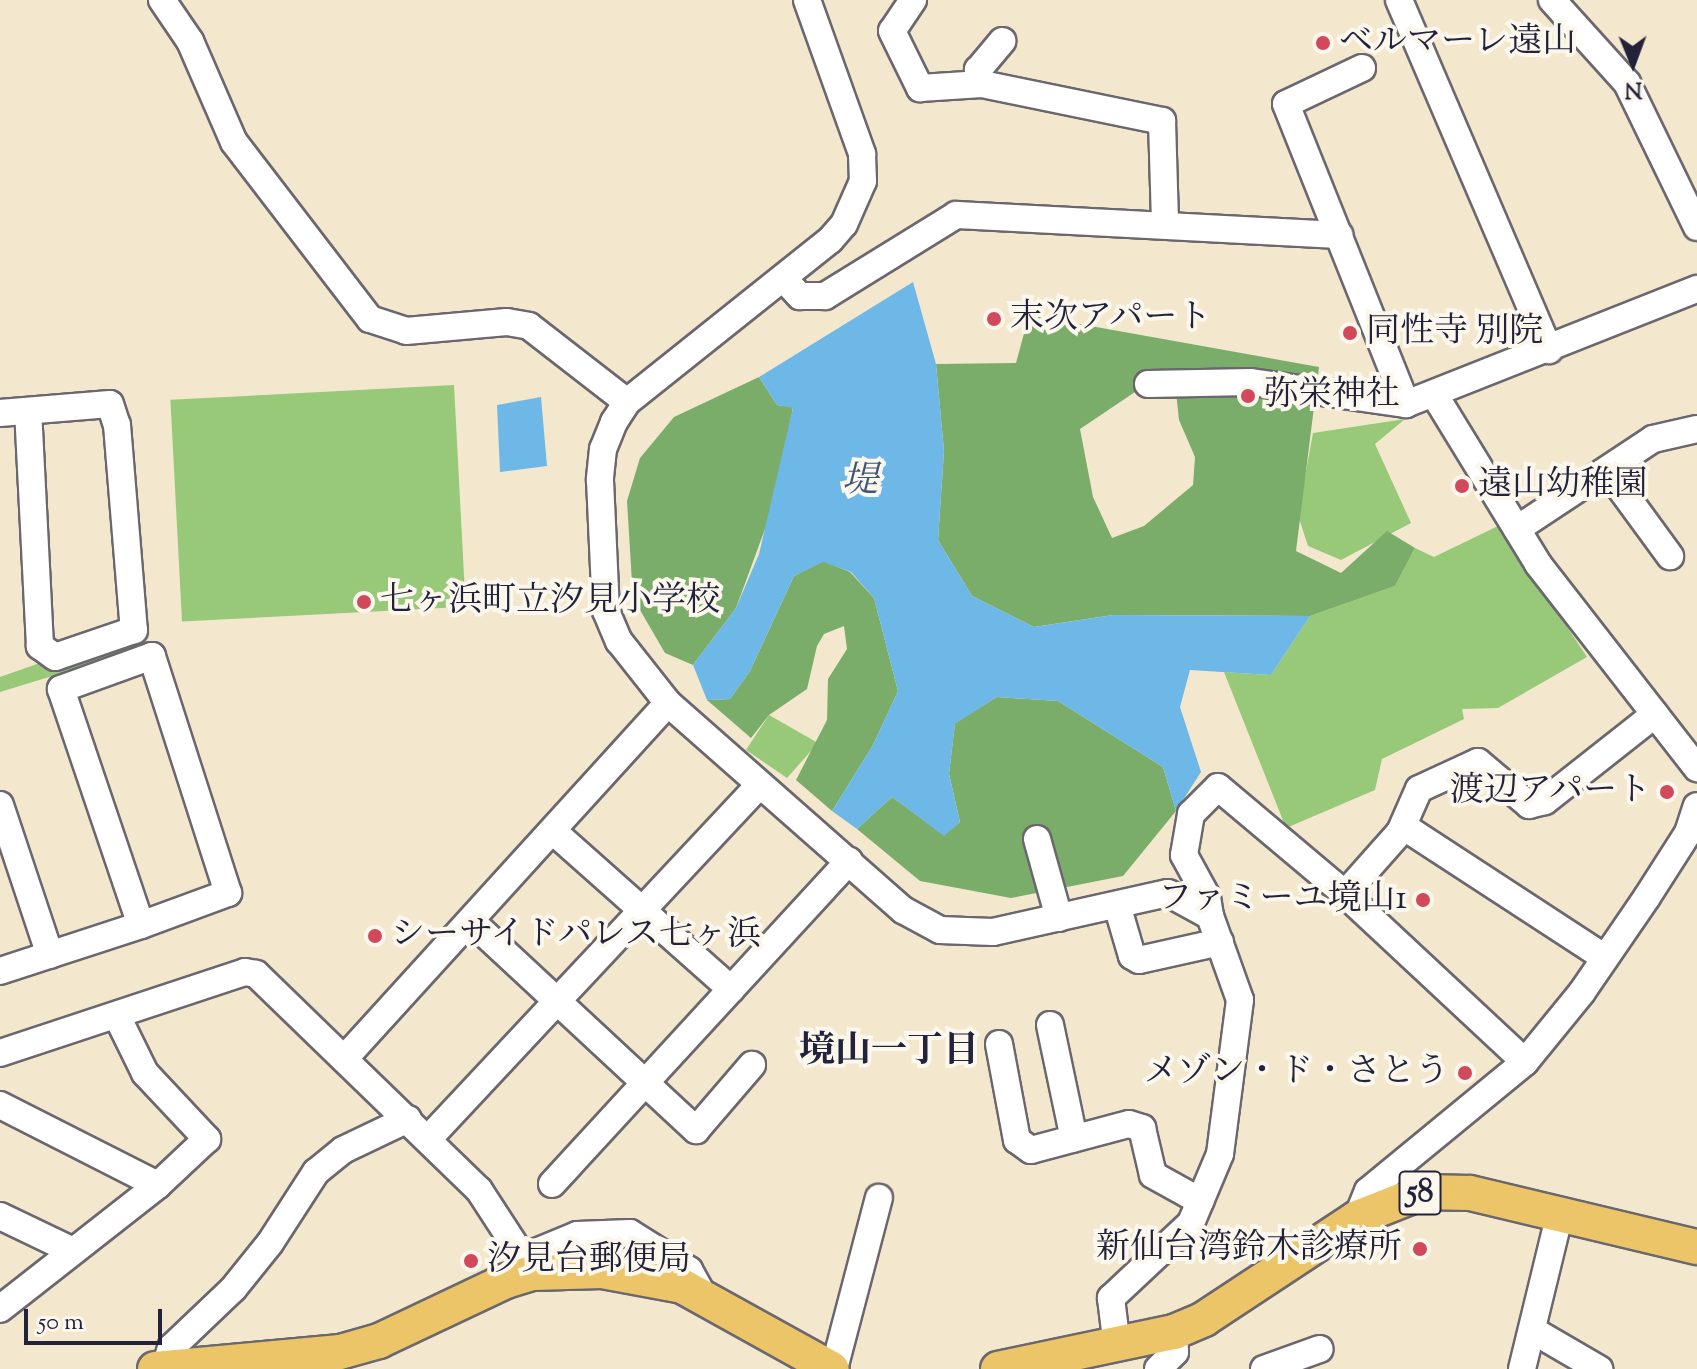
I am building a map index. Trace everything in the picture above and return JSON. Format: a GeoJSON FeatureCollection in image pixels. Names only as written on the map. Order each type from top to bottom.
{"type":"FeatureCollection","features":[{"type":"Feature","properties":{"kind":"main road","name":"58"},"geometry":{"type":"LineString","coordinates":[[998,1369],[1117,1347],[1174,1332],[1204,1319],[1357,1218],[1405,1196],[1440,1191],[1560,1213],[1697,1247]]}},
{"type":"Feature","properties":{"kind":"main road"},"geometry":{"type":"LineString","coordinates":[[160,1367],[360,1348],[477,1293],[528,1265],[651,1277],[703,1295],[833,1369]]}},
{"type":"Feature","properties":{"kind":"street"},"geometry":{"type":"LineString","coordinates":[[162,0],[190,41],[234,142],[370,319],[406,331],[507,322],[529,326],[627,402]]}},
{"type":"Feature","properties":{"kind":"street"},"geometry":{"type":"LineString","coordinates":[[807,0],[862,154],[863,181],[844,224],[783,278],[627,402],[603,449],[606,611],[619,641],[668,703],[758,787],[849,861],[903,910],[940,930],[993,932],[1168,893],[1210,916]]}},
{"type":"Feature","properties":{"kind":"street"},"geometry":{"type":"LineString","coordinates":[[913,0],[892,31],[920,88],[982,84],[1162,121],[1165,225]]}},
{"type":"Feature","properties":{"kind":"street"},"geometry":{"type":"LineString","coordinates":[[1399,0],[1549,350]]}},
{"type":"Feature","properties":{"kind":"street"},"geometry":{"type":"LineString","coordinates":[[1552,0],[1627,83],[1697,227]]}},
{"type":"Feature","properties":{"kind":"street"},"geometry":{"type":"LineString","coordinates":[[982,84],[978,70],[1002,41]]}},
{"type":"Feature","properties":{"kind":"street"},"geometry":{"type":"LineString","coordinates":[[1362,68],[1286,104],[1406,404]]}},
{"type":"Feature","properties":{"kind":"street"},"geometry":{"type":"LineString","coordinates":[[783,278],[800,296],[825,296],[956,215],[1339,235]]}},
{"type":"Feature","properties":{"kind":"street"},"geometry":{"type":"LineString","coordinates":[[1148,384],[1251,382],[1406,404],[1697,289]]}},
{"type":"Feature","properties":{"kind":"street"},"geometry":{"type":"LineString","coordinates":[[1434,394],[1517,529],[1697,768]]}},
{"type":"Feature","properties":{"kind":"street"},"geometry":{"type":"LineString","coordinates":[[0,413],[110,404],[117,425],[134,630],[55,657],[40,646],[28,411]]}},
{"type":"Feature","properties":{"kind":"street"},"geometry":{"type":"LineString","coordinates":[[1517,529],[1653,439],[1697,429]]}},
{"type":"Feature","properties":{"kind":"street"},"geometry":{"type":"LineString","coordinates":[[1607,470],[1670,556]]}},
{"type":"Feature","properties":{"kind":"street"},"geometry":{"type":"LineString","coordinates":[[0,971],[141,925],[228,893],[152,656],[61,689],[141,925]]}},
{"type":"Feature","properties":{"kind":"street"},"geometry":{"type":"LineString","coordinates":[[344,1059],[554,832],[668,703]]}},
{"type":"Feature","properties":{"kind":"street"},"geometry":{"type":"LineString","coordinates":[[1345,894],[1400,832],[1419,789],[1478,762],[1529,805],[1545,801],[1655,714]]}},
{"type":"Feature","properties":{"kind":"street"},"geometry":{"type":"LineString","coordinates":[[429,1138],[758,787]]}},
{"type":"Feature","properties":{"kind":"street"},"geometry":{"type":"LineString","coordinates":[[1117,1347],[1111,1298],[1191,1223],[1220,1154],[1240,1000],[1210,916],[1207,897],[1184,855],[1191,814],[1218,787],[1345,894],[1525,1062]]}},
{"type":"Feature","properties":{"kind":"street"},"geometry":{"type":"LineString","coordinates":[[0,805],[50,955]]}},
{"type":"Feature","properties":{"kind":"street"},"geometry":{"type":"LineString","coordinates":[[1357,1218],[1368,1191],[1525,1062],[1605,958],[1688,833],[1697,806]]}},
{"type":"Feature","properties":{"kind":"street"},"geometry":{"type":"LineString","coordinates":[[1400,832],[1409,830],[1605,958]]}},
{"type":"Feature","properties":{"kind":"street"},"geometry":{"type":"LineString","coordinates":[[554,832],[731,989]]}},
{"type":"Feature","properties":{"kind":"street"},"geometry":{"type":"LineString","coordinates":[[1037,839],[1059,918]]}},
{"type":"Feature","properties":{"kind":"street"},"geometry":{"type":"LineString","coordinates":[[552,1184],[849,861]]}},
{"type":"Feature","properties":{"kind":"street"},"geometry":{"type":"LineString","coordinates":[[1117,905],[1132,956],[1139,960],[1220,942]]}},
{"type":"Feature","properties":{"kind":"street"},"geometry":{"type":"LineString","coordinates":[[472,922],[696,1130],[752,1065]]}},
{"type":"Feature","properties":{"kind":"street"},"geometry":{"type":"LineString","coordinates":[[0,1053],[251,972],[429,1138],[496,1211],[528,1265],[577,1235],[630,1233],[658,1246],[689,1270],[703,1295]]}},
{"type":"Feature","properties":{"kind":"street"},"geometry":{"type":"LineString","coordinates":[[0,1309],[158,1185],[207,1139],[145,1073],[117,1016]]}},
{"type":"Feature","properties":{"kind":"street"},"geometry":{"type":"LineString","coordinates":[[1050,1025],[1074,1139]]}},
{"type":"Feature","properties":{"kind":"street"},"geometry":{"type":"LineString","coordinates":[[999,1044],[1017,1140],[1031,1150],[1129,1124],[1142,1128],[1153,1175],[1200,1201]]}},
{"type":"Feature","properties":{"kind":"street"},"geometry":{"type":"LineString","coordinates":[[0,1105],[158,1185]]}},
{"type":"Feature","properties":{"kind":"street"},"geometry":{"type":"LineString","coordinates":[[160,1367],[171,1348],[233,1289],[270,1243],[316,1172],[343,1150],[408,1119]]}},
{"type":"Feature","properties":{"kind":"street"},"geometry":{"type":"LineString","coordinates":[[833,1369],[879,1198]]}},
{"type":"Feature","properties":{"kind":"street"},"geometry":{"type":"LineString","coordinates":[[1522,1369],[1560,1213]]}},
{"type":"Feature","properties":{"kind":"street"},"geometry":{"type":"LineString","coordinates":[[0,1216],[73,1251]]}},
{"type":"Feature","properties":{"kind":"street"},"geometry":{"type":"LineString","coordinates":[[602,1271],[612,1232]]}},
{"type":"Feature","properties":{"kind":"street"},"geometry":{"type":"LineString","coordinates":[[1532,1330],[1599,1369]]}},
{"type":"Feature","properties":{"kind":"street"},"geometry":{"type":"LineString","coordinates":[[1158,1369],[1175,1352],[1174,1332]]}},
{"type":"Feature","properties":{"kind":"street"},"geometry":{"type":"LineString","coordinates":[[1264,1369],[1320,1349]]}},
{"type":"Feature","properties":{"kind":"green space"},"geometry":{"type":"Polygon","coordinates":[[[1029,315],[1319,367],[1296,551],[1341,573],[1387,531],[1415,548],[1395,586],[1310,616],[1113,615],[1034,627],[972,596],[938,540],[944,451],[936,364],[1016,363],[1029,315]],[[1138,390],[1080,429],[1093,497],[1112,538],[1144,526],[1193,485],[1195,457],[1179,420],[1176,392],[1138,390]]]}},
{"type":"Feature","properties":{"kind":"green space"},"geometry":{"type":"Polygon","coordinates":[[[759,377],[777,405],[793,407],[776,499],[736,608],[693,665],[665,653],[633,598],[627,501],[640,458],[674,417],[759,377]]]}},
{"type":"Feature","properties":{"kind":"green space"},"geometry":{"type":"Polygon","coordinates":[[[454,385],[466,607],[182,622],[170,400],[454,385]]]}},
{"type":"Feature","properties":{"kind":"green space"},"geometry":{"type":"Polygon","coordinates":[[[1405,419],[1375,444],[1411,523],[1341,560],[1308,546],[1298,515],[1313,433],[1405,419]]]}},
{"type":"Feature","properties":{"kind":"green space"},"geometry":{"type":"Polygon","coordinates":[[[1500,525],[1587,657],[1498,708],[1462,709],[1464,719],[1382,759],[1375,790],[1286,828],[1224,672],[1271,675],[1310,616],[1395,586],[1415,548],[1434,557],[1500,525]]]}},
{"type":"Feature","properties":{"kind":"green space"},"geometry":{"type":"Polygon","coordinates":[[[823,561],[850,572],[874,598],[898,691],[873,745],[832,811],[796,780],[827,720],[828,679],[847,649],[844,626],[824,634],[817,646],[807,689],[769,715],[751,738],[707,700],[730,699],[750,671],[794,576],[823,561]]]}},
{"type":"Feature","properties":{"kind":"green space"},"geometry":{"type":"Polygon","coordinates":[[[134,630],[152,656],[61,689],[49,677],[0,692],[0,677],[134,630]]]}},
{"type":"Feature","properties":{"kind":"green space"},"geometry":{"type":"Polygon","coordinates":[[[997,697],[1058,701],[1163,767],[1176,811],[1123,876],[1011,898],[920,881],[857,829],[892,797],[944,835],[960,822],[949,774],[955,723],[997,697]]]}},
{"type":"Feature","properties":{"kind":"green space"},"geometry":{"type":"Polygon","coordinates":[[[769,715],[818,743],[787,778],[746,750],[769,715]]]}},
{"type":"Feature","properties":{"kind":"water","name":"堤"},"geometry":{"type":"Polygon","coordinates":[[[913,282],[936,364],[944,451],[938,540],[972,596],[1034,627],[1113,615],[1310,616],[1271,675],[1190,670],[1180,707],[1201,772],[1176,811],[1163,767],[1058,701],[997,697],[955,724],[949,774],[960,822],[944,836],[892,797],[857,829],[832,811],[873,745],[898,691],[874,598],[851,572],[823,562],[794,576],[750,671],[730,699],[707,700],[693,665],[736,608],[759,554],[793,408],[777,405],[759,377],[913,282]]]}},
{"type":"Feature","properties":{"kind":"water"},"geometry":{"type":"Polygon","coordinates":[[[541,397],[547,466],[500,472],[497,405],[541,397]]]}},
{"type":"Feature","properties":{"kind":"place","name":"ベルマーレ遠山"},"geometry":{"type":"Point","coordinates":[1323,43]}},
{"type":"Feature","properties":{"kind":"place","name":"末次アパート"},"geometry":{"type":"Point","coordinates":[994,319]}},
{"type":"Feature","properties":{"kind":"place","name":"同性寺 別院"},"geometry":{"type":"Point","coordinates":[1350,333]}},
{"type":"Feature","properties":{"kind":"place","name":"弥栄神社"},"geometry":{"type":"Point","coordinates":[1248,396]}},
{"type":"Feature","properties":{"kind":"place","name":"遠山幼稚園"},"geometry":{"type":"Point","coordinates":[1462,486]}},
{"type":"Feature","properties":{"kind":"place","name":"七ヶ浜町立汐見小学校"},"geometry":{"type":"Point","coordinates":[364,602]}},
{"type":"Feature","properties":{"kind":"place","name":"渡辺アパート"},"geometry":{"type":"Point","coordinates":[1667,792]}},
{"type":"Feature","properties":{"kind":"place","name":"ファミーユ境山1"},"geometry":{"type":"Point","coordinates":[1423,900]}},
{"type":"Feature","properties":{"kind":"place","name":"シーサイドパレス七ヶ浜"},"geometry":{"type":"Point","coordinates":[375,936]}},
{"type":"Feature","properties":{"kind":"place","name":"メゾン・ド・さとう"},"geometry":{"type":"Point","coordinates":[1465,1073]}},
{"type":"Feature","properties":{"kind":"place","name":"新仙台湾鈴木診療所"},"geometry":{"type":"Point","coordinates":[1420,1249]}},
{"type":"Feature","properties":{"kind":"place","name":"汐見台郵便局"},"geometry":{"type":"Point","coordinates":[471,1261]}},
{"type":"Feature","properties":{"kind":"district","name":"境山一丁目"},"geometry":{"type":"Point","coordinates":[889,1053]}}]}
